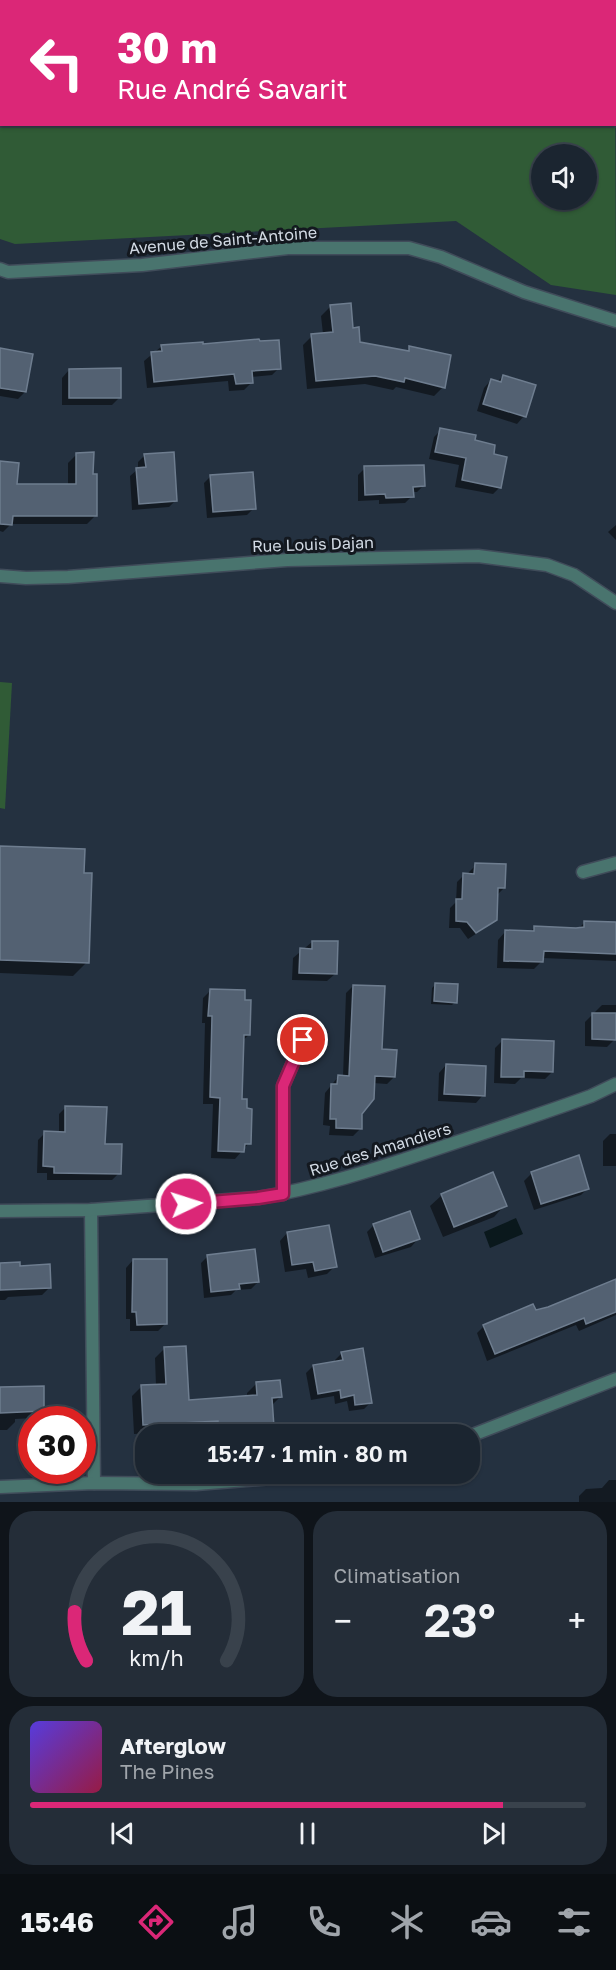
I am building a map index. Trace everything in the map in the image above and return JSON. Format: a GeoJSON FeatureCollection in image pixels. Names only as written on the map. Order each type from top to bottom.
{"type":"FeatureCollection","features":[{"type":"Feature","properties":{"kind":"street","name":"Avenue de Saint-Antoine"},"geometry":{"type":"LineString","coordinates":[[0,269],[8,272],[142,265],[288,248],[408,248],[441,257],[524,292],[616,321]]}},
{"type":"Feature","properties":{"kind":"street","name":"Rue Louis Dajan"},"geometry":{"type":"LineString","coordinates":[[0,576],[68,577],[287,560],[478,556],[547,565],[574,575],[616,603]]}},
{"type":"Feature","properties":{"kind":"street"},"geometry":{"type":"LineString","coordinates":[[583,872],[616,863]]}},
{"type":"Feature","properties":{"kind":"street"},"geometry":{"type":"LineString","coordinates":[[283,1194],[283,1086],[303,1040]]}},
{"type":"Feature","properties":{"kind":"street","name":"Rue des Amandiers"},"geometry":{"type":"LineString","coordinates":[[0,1211],[91,1210],[258,1198],[283,1194],[332,1183],[401,1161],[591,1096],[616,1084]]}},
{"type":"Feature","properties":{"kind":"street"},"geometry":{"type":"LineString","coordinates":[[91,1210],[93,1406]]}},
{"type":"Feature","properties":{"kind":"street"},"geometry":{"type":"LineString","coordinates":[[480,1432],[616,1380]]}},
{"type":"Feature","properties":{"kind":"street"},"geometry":{"type":"LineString","coordinates":[[96,1483],[135,1483]]}},
{"type":"Feature","properties":{"kind":"street"},"geometry":{"type":"LineString","coordinates":[[0,1487],[70,1484]]}},
{"type":"Feature","properties":{"kind":"green space"},"geometry":{"type":"Polygon","coordinates":[[[0,126],[615,126],[616,295],[551,285],[456,221],[15,244],[0,239],[0,126]]]}},
{"type":"Feature","properties":{"kind":"green space"},"geometry":{"type":"Polygon","coordinates":[[[0,682],[12,683],[5,809],[0,808],[0,682]]]}},
{"type":"Feature","properties":{"kind":"shaded area"},"geometry":{"type":"Polygon","coordinates":[[[516,1218],[523,1234],[490,1248],[484,1232],[516,1218]]]}},
{"type":"Feature","properties":{"kind":"building"},"geometry":{"type":"Polygon","coordinates":[[[351,303],[353,328],[359,327],[360,342],[409,351],[409,346],[451,355],[445,388],[405,378],[404,382],[375,376],[316,381],[311,334],[333,332],[330,305],[351,303]]]}},
{"type":"Feature","properties":{"kind":"building"},"geometry":{"type":"Polygon","coordinates":[[[259,339],[260,341],[279,340],[281,369],[252,371],[253,383],[236,384],[234,374],[154,382],[151,352],[162,351],[161,345],[259,339]]]}},
{"type":"Feature","properties":{"kind":"building"},"geometry":{"type":"Polygon","coordinates":[[[0,348],[33,354],[26,392],[0,388],[0,348]]]}},
{"type":"Feature","properties":{"kind":"building"},"geometry":{"type":"Polygon","coordinates":[[[121,368],[121,398],[69,398],[69,369],[121,368]]]}},
{"type":"Feature","properties":{"kind":"building"},"geometry":{"type":"Polygon","coordinates":[[[503,375],[536,385],[526,417],[483,404],[491,379],[501,382],[503,375]]]}},
{"type":"Feature","properties":{"kind":"building"},"geometry":{"type":"Polygon","coordinates":[[[440,428],[476,435],[475,440],[495,445],[494,454],[507,457],[501,488],[462,480],[466,458],[435,452],[440,428]]]}},
{"type":"Feature","properties":{"kind":"building"},"geometry":{"type":"Polygon","coordinates":[[[94,452],[93,474],[97,474],[97,516],[13,516],[12,525],[0,524],[0,461],[19,463],[17,484],[76,484],[76,453],[94,452]]]}},
{"type":"Feature","properties":{"kind":"building"},"geometry":{"type":"Polygon","coordinates":[[[174,452],[177,501],[139,504],[136,468],[146,467],[144,454],[174,452]]]}},
{"type":"Feature","properties":{"kind":"building"},"geometry":{"type":"Polygon","coordinates":[[[424,465],[425,486],[413,487],[414,497],[386,498],[385,494],[365,495],[364,466],[424,465]]]}},
{"type":"Feature","properties":{"kind":"building"},"geometry":{"type":"Polygon","coordinates":[[[253,472],[256,509],[213,512],[210,475],[253,472]]]}},
{"type":"Feature","properties":{"kind":"building"},"geometry":{"type":"Polygon","coordinates":[[[0,846],[85,849],[84,873],[92,873],[89,963],[0,960],[0,846]]]}},
{"type":"Feature","properties":{"kind":"building"},"geometry":{"type":"Polygon","coordinates":[[[475,863],[506,864],[505,888],[498,888],[497,920],[476,933],[467,922],[456,921],[456,899],[462,899],[463,873],[474,874],[475,863]]]}},
{"type":"Feature","properties":{"kind":"building"},"geometry":{"type":"Polygon","coordinates":[[[584,921],[616,922],[616,954],[544,951],[543,962],[504,961],[505,930],[534,931],[534,926],[576,928],[584,927],[584,921]]]}},
{"type":"Feature","properties":{"kind":"building"},"geometry":{"type":"Polygon","coordinates":[[[312,941],[338,941],[337,974],[299,973],[300,948],[312,949],[312,941]]]}},
{"type":"Feature","properties":{"kind":"building"},"geometry":{"type":"Polygon","coordinates":[[[435,983],[458,984],[457,1003],[434,1001],[435,983]]]}},
{"type":"Feature","properties":{"kind":"building"},"geometry":{"type":"Polygon","coordinates":[[[353,985],[385,986],[382,1049],[397,1050],[395,1077],[375,1076],[374,1099],[362,1114],[362,1129],[336,1128],[336,1119],[330,1119],[331,1084],[337,1084],[338,1075],[349,1076],[353,985]]]}},
{"type":"Feature","properties":{"kind":"building"},"geometry":{"type":"Polygon","coordinates":[[[210,989],[245,990],[245,1000],[251,1000],[250,1035],[244,1035],[242,1099],[247,1099],[247,1108],[252,1109],[251,1144],[245,1144],[244,1152],[218,1151],[220,1098],[210,1097],[212,1016],[208,1016],[210,989]]]}},
{"type":"Feature","properties":{"kind":"building"},"geometry":{"type":"Polygon","coordinates":[[[592,1013],[616,1013],[616,1040],[592,1039],[592,1013]]]}},
{"type":"Feature","properties":{"kind":"building"},"geometry":{"type":"Polygon","coordinates":[[[502,1039],[554,1041],[553,1072],[524,1071],[524,1077],[501,1077],[502,1039]]]}},
{"type":"Feature","properties":{"kind":"building"},"geometry":{"type":"Polygon","coordinates":[[[446,1064],[486,1066],[485,1096],[444,1094],[446,1064]]]}},
{"type":"Feature","properties":{"kind":"building"},"geometry":{"type":"Polygon","coordinates":[[[65,1106],[107,1107],[105,1144],[122,1144],[121,1174],[54,1173],[54,1167],[43,1166],[44,1131],[65,1132],[65,1106]]]}},
{"type":"Feature","properties":{"kind":"building"},"geometry":{"type":"Polygon","coordinates":[[[579,1155],[589,1189],[541,1204],[531,1172],[579,1155]]]}},
{"type":"Feature","properties":{"kind":"building"},"geometry":{"type":"Polygon","coordinates":[[[493,1172],[507,1206],[454,1227],[441,1194],[493,1172]]]}},
{"type":"Feature","properties":{"kind":"building"},"geometry":{"type":"Polygon","coordinates":[[[410,1211],[420,1239],[383,1252],[373,1224],[410,1211]]]}},
{"type":"Feature","properties":{"kind":"building"},"geometry":{"type":"Polygon","coordinates":[[[329,1225],[337,1267],[315,1271],[313,1262],[292,1265],[287,1232],[329,1225]]]}},
{"type":"Feature","properties":{"kind":"building"},"geometry":{"type":"Polygon","coordinates":[[[255,1249],[259,1282],[239,1284],[240,1289],[211,1292],[207,1255],[255,1249]]]}},
{"type":"Feature","properties":{"kind":"building"},"geometry":{"type":"Polygon","coordinates":[[[133,1259],[167,1259],[167,1324],[137,1325],[136,1312],[132,1312],[133,1259]]]}},
{"type":"Feature","properties":{"kind":"building"},"geometry":{"type":"Polygon","coordinates":[[[20,1262],[20,1266],[50,1264],[51,1288],[0,1290],[0,1263],[20,1262]]]}},
{"type":"Feature","properties":{"kind":"building"},"geometry":{"type":"Polygon","coordinates":[[[616,1279],[616,1312],[586,1324],[584,1318],[495,1354],[483,1325],[533,1304],[536,1310],[548,1307],[616,1279]]]}},
{"type":"Feature","properties":{"kind":"building"},"geometry":{"type":"Polygon","coordinates":[[[186,1346],[189,1400],[257,1395],[256,1382],[280,1380],[282,1397],[272,1398],[274,1424],[218,1424],[218,1421],[143,1424],[141,1385],[166,1384],[164,1347],[186,1346]]]}},
{"type":"Feature","properties":{"kind":"building"},"geometry":{"type":"Polygon","coordinates":[[[363,1348],[372,1403],[355,1405],[354,1395],[341,1398],[340,1390],[318,1394],[313,1365],[343,1360],[341,1352],[363,1348]]]}},
{"type":"Feature","properties":{"kind":"building"},"geometry":{"type":"Polygon","coordinates":[[[44,1386],[44,1406],[18,1406],[18,1412],[0,1413],[0,1387],[44,1386]]]}},
{"type":"Feature","properties":{"kind":"route"},"geometry":{"type":"LineString","coordinates":[[186,1204],[283,1194],[283,1086],[303,1040]]}}]}
